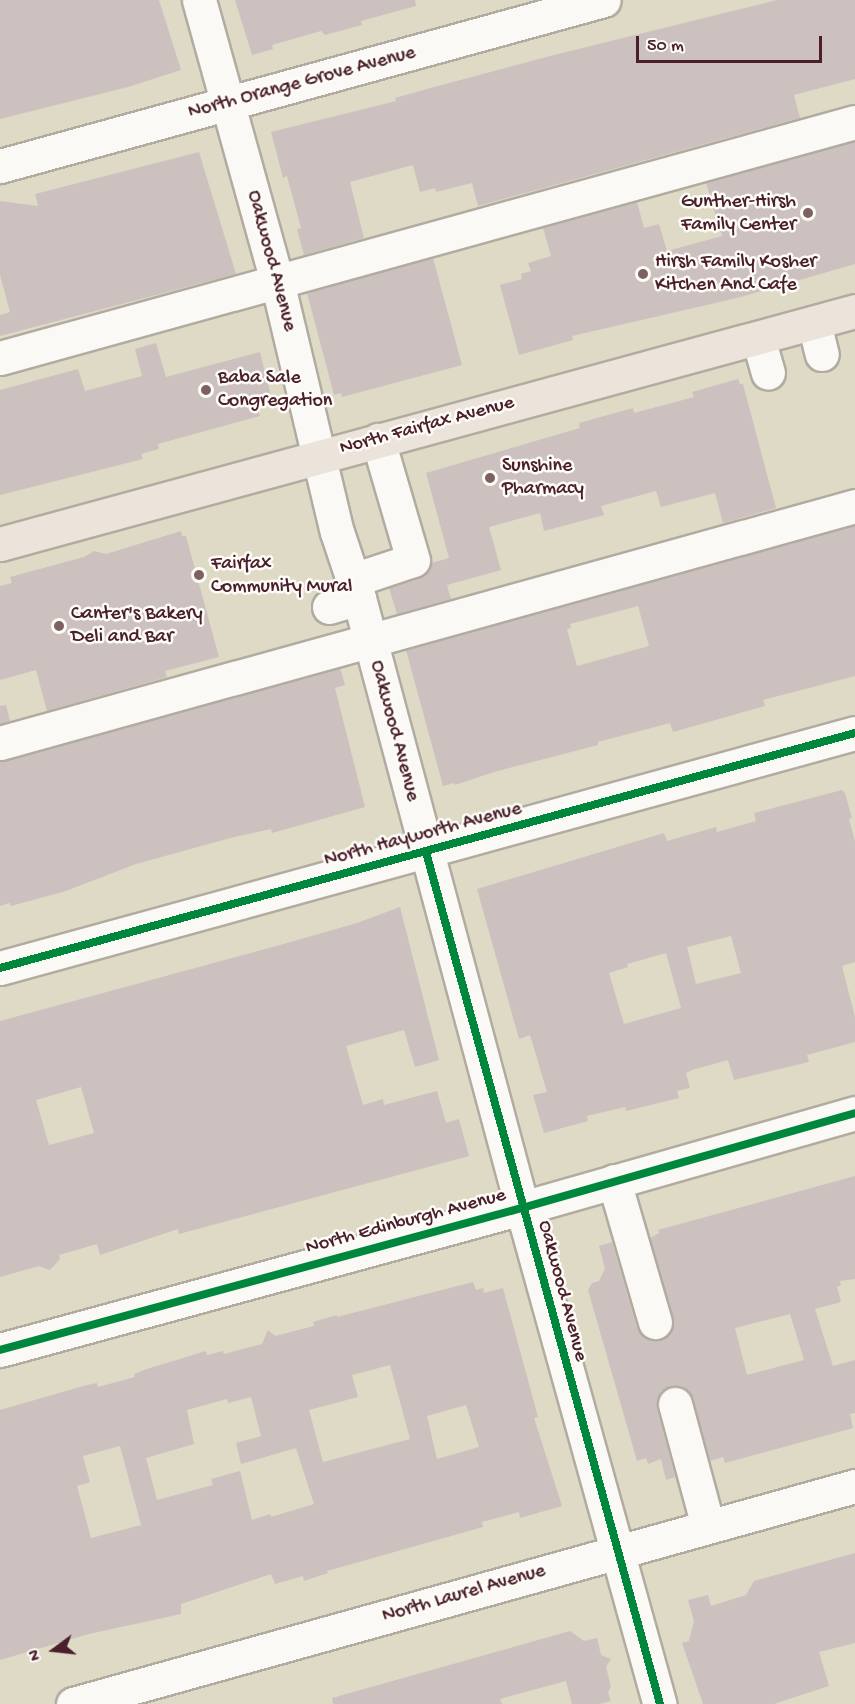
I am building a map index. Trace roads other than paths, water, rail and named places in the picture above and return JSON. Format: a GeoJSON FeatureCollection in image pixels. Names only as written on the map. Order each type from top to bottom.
{"type":"FeatureCollection","features":[{"type":"Feature","properties":{"kind":"main road","name":"North Fairfax Avenue"},"geometry":{"type":"LineString","coordinates":[[0,544],[319,455],[855,311]]}},
{"type":"Feature","properties":{"kind":"street","name":"Oakwood Avenue"},"geometry":{"type":"LineString","coordinates":[[199,0],[277,281],[319,455],[324,536],[347,595],[370,641],[522,1208],[660,1704]]}},
{"type":"Feature","properties":{"kind":"street","name":"North Orange Grove Avenue"},"geometry":{"type":"LineString","coordinates":[[0,165],[228,104],[533,9],[604,0]]}},
{"type":"Feature","properties":{"kind":"street"},"geometry":{"type":"LineString","coordinates":[[0,358],[855,122]]}},
{"type":"Feature","properties":{"kind":"street"},"geometry":{"type":"LineString","coordinates":[[814,323],[822,354]]}},
{"type":"Feature","properties":{"kind":"street"},"geometry":{"type":"LineString","coordinates":[[758,338],[768,373]]}},
{"type":"Feature","properties":{"kind":"street"},"geometry":{"type":"LineString","coordinates":[[347,595],[413,560],[378,440]]}},
{"type":"Feature","properties":{"kind":"street"},"geometry":{"type":"LineString","coordinates":[[0,743],[855,506]]}},
{"type":"Feature","properties":{"kind":"street","name":"North Hayworth Avenue"},"geometry":{"type":"LineString","coordinates":[[0,968],[855,733]]}},
{"type":"Feature","properties":{"kind":"street","name":"North Edinburgh Avenue"},"geometry":{"type":"LineString","coordinates":[[0,1350],[522,1208],[855,1113]]}},
{"type":"Feature","properties":{"kind":"street"},"geometry":{"type":"LineString","coordinates":[[614,1181],[655,1322]]}},
{"type":"Feature","properties":{"kind":"street"},"geometry":{"type":"LineString","coordinates":[[675,1404],[708,1526]]}},
{"type":"Feature","properties":{"kind":"street","name":"North Laurel Avenue"},"geometry":{"type":"LineString","coordinates":[[73,1704],[855,1486]]}},
{"type":"Feature","properties":{"kind":"place","name":"Gunther-Hirsh Family Center"},"geometry":{"type":"Point","coordinates":[808,213]}},
{"type":"Feature","properties":{"kind":"place","name":"Hirsh Family Kosher Kitchen And Cafe"},"geometry":{"type":"Point","coordinates":[643,274]}},
{"type":"Feature","properties":{"kind":"place","name":"Baba Sale Congregation"},"geometry":{"type":"Point","coordinates":[206,390]}},
{"type":"Feature","properties":{"kind":"place","name":"Sunshine Pharmacy"},"geometry":{"type":"Point","coordinates":[490,478]}},
{"type":"Feature","properties":{"kind":"place","name":"Fairfax Community Mural"},"geometry":{"type":"Point","coordinates":[199,575]}},
{"type":"Feature","properties":{"kind":"place","name":"Canter's Bakery Deli and Bar"},"geometry":{"type":"Point","coordinates":[59,626]}}]}
